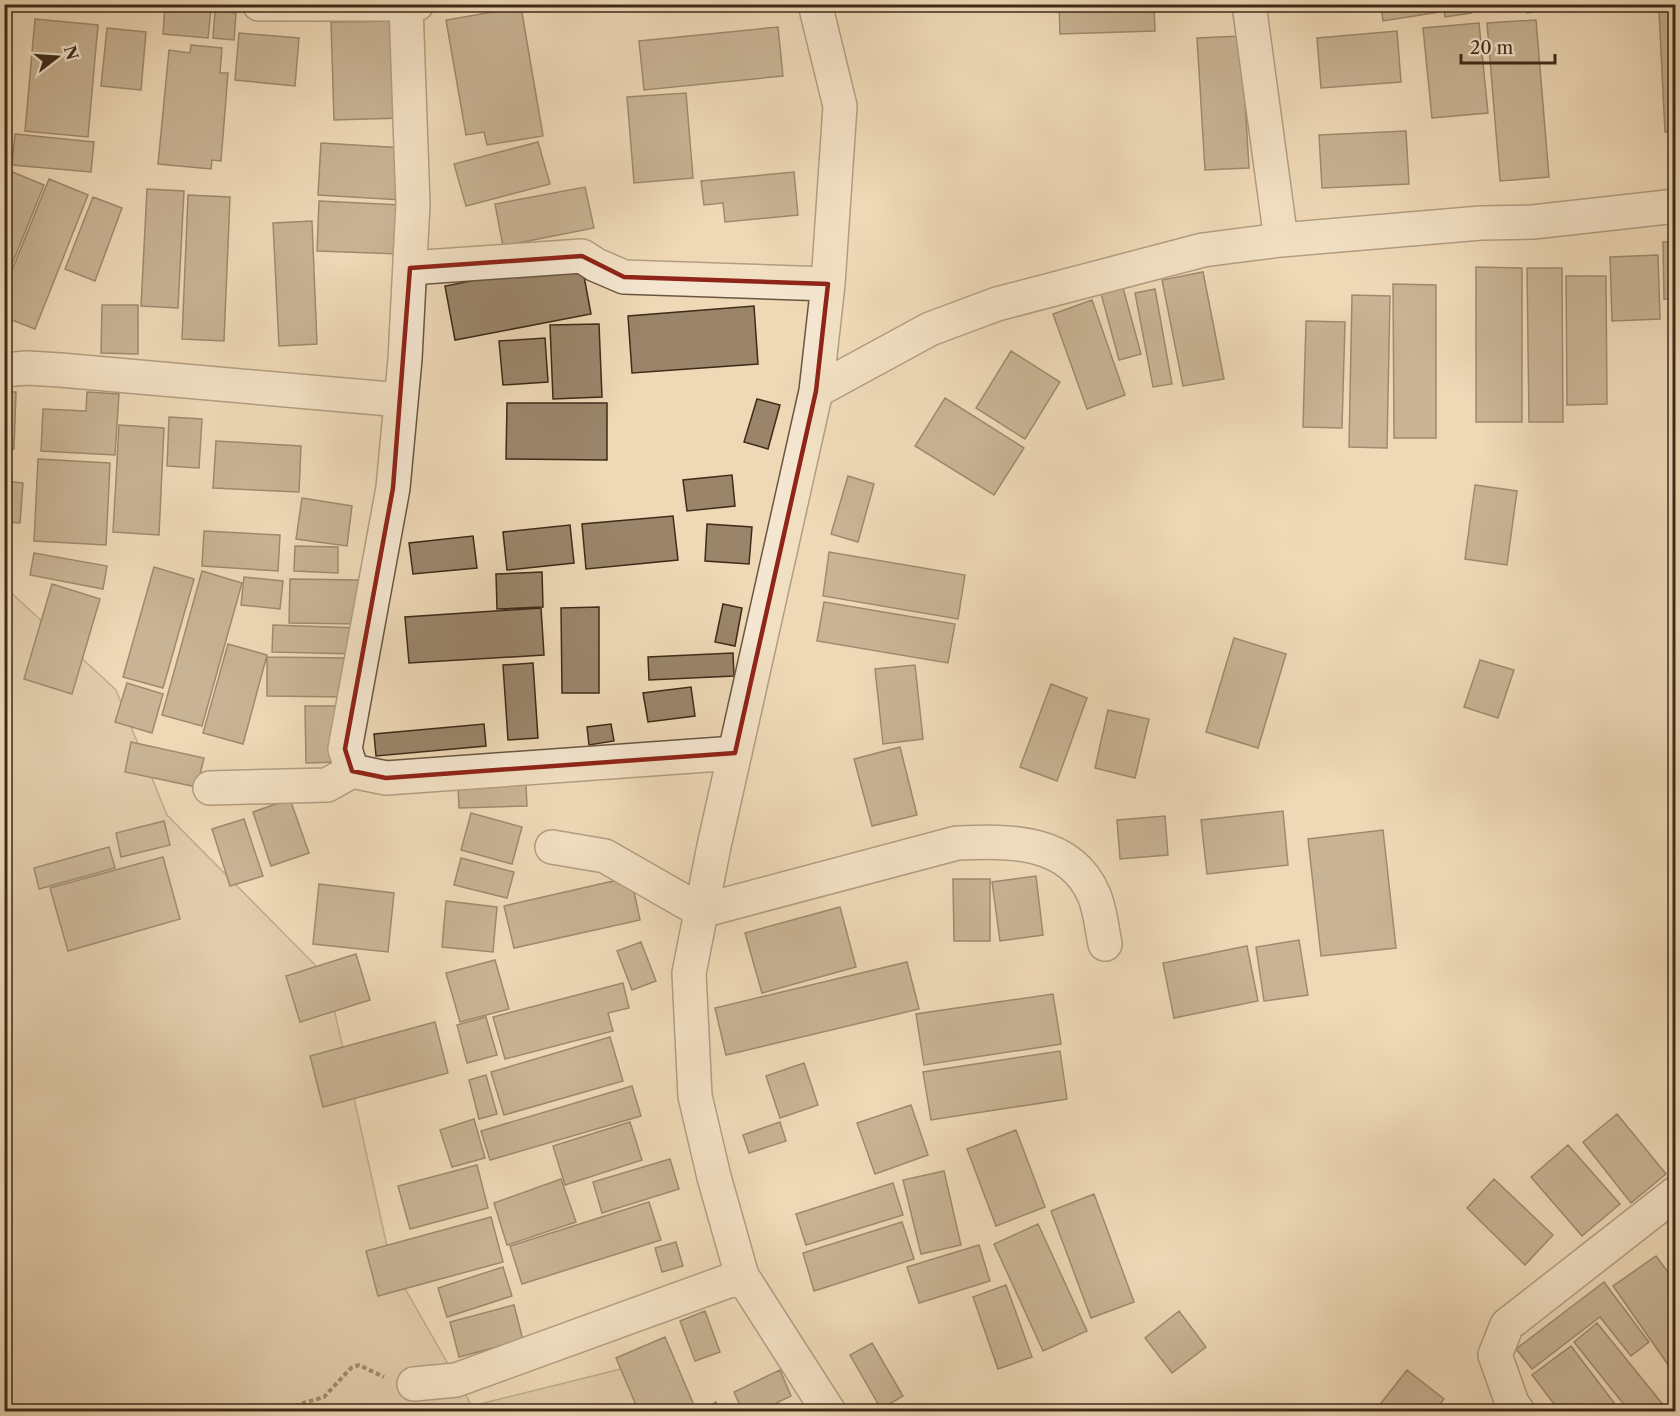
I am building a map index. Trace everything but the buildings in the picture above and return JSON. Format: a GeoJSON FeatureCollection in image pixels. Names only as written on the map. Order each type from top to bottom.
{"type":"FeatureCollection","features":[{"type":"Feature","properties":{"kind":"street"},"geometry":{"type":"LineString","coordinates":[[259,4],[412,5],[413,204],[401,400],[393,488],[345,749],[352,771]]}},
{"type":"Feature","properties":{"kind":"street"},"geometry":{"type":"LineString","coordinates":[[815,4],[840,106],[828,284],[816,391],[735,753],[689,973],[695,1096],[714,1177],[742,1276],[829,1412]]}},
{"type":"Feature","properties":{"kind":"street"},"geometry":{"type":"LineString","coordinates":[[1249,4],[1281,240]]}},
{"type":"Feature","properties":{"kind":"street"},"geometry":{"type":"LineString","coordinates":[[816,391],[930,329],[997,304],[1203,250],[1281,240],[1481,223],[1533,222],[1676,206]]}},
{"type":"Feature","properties":{"kind":"street"},"geometry":{"type":"LineString","coordinates":[[410,268],[582,256],[624,277],[828,284]]}},
{"type":"Feature","properties":{"kind":"street"},"geometry":{"type":"LineString","coordinates":[[4,370],[60,370],[401,400]]}},
{"type":"Feature","properties":{"kind":"street"},"geometry":{"type":"LineString","coordinates":[[210,788],[327,785],[352,771],[386,778],[735,753]]}},
{"type":"Feature","properties":{"kind":"street"},"geometry":{"type":"LineString","coordinates":[[552,847],[604,856],[702,911],[957,843],[993,842],[1049,849],[1074,864],[1094,895],[1105,944]]}},
{"type":"Feature","properties":{"kind":"street"},"geometry":{"type":"LineString","coordinates":[[1518,1412],[1512,1403],[1495,1355],[1507,1325],[1676,1193]]}},
{"type":"Feature","properties":{"kind":"street"},"geometry":{"type":"LineString","coordinates":[[414,1384],[456,1380],[742,1276]]}},
{"type":"Feature","properties":{"kind":"path"},"geometry":{"type":"LineString","coordinates":[[273,1412],[324,1398],[351,1368],[359,1365],[394,1382],[414,1384]]}},
{"type":"Feature","properties":{"kind":"highlighted area"},"geometry":{"type":"Polygon","coordinates":[[[582,256],[624,277],[828,284],[816,391],[735,753],[386,778],[352,771],[345,749],[393,488],[410,268],[582,256]]]}},
{"type":"Feature","properties":{"kind":"shaded area"},"geometry":{"type":"Polygon","coordinates":[[[4,586],[116,690],[167,815],[327,977],[391,1264],[472,1406],[641,1364],[662,1411],[5,1411],[4,586]]]}}]}
